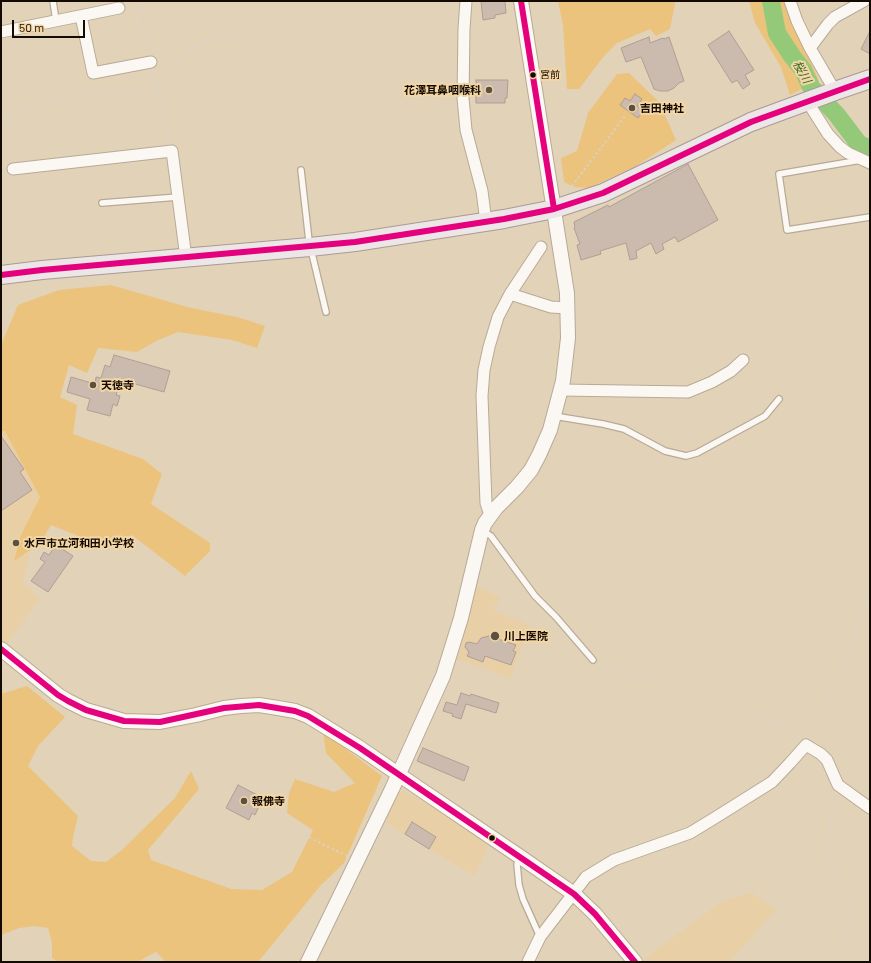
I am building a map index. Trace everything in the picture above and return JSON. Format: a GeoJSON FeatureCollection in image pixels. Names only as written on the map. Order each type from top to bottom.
{"type":"FeatureCollection","features":[{"type":"Feature","properties":{"kind":"main road"},"geometry":{"type":"LineString","coordinates":[[1,275],[42,270],[310,247],[382,238],[486,222],[554,209],[603,193],[752,122],[808,100],[870,79]]}},
{"type":"Feature","properties":{"kind":"street"},"geometry":{"type":"LineString","coordinates":[[466,1],[463,98],[466,130],[482,191],[486,222]]}},
{"type":"Feature","properties":{"kind":"street"},"geometry":{"type":"LineString","coordinates":[[308,962],[398,775],[443,676],[461,618],[482,530],[490,515],[531,470],[550,430],[561,390],[566,357],[568,308],[566,286],[521,1]]}},
{"type":"Feature","properties":{"kind":"street"},"geometry":{"type":"LineString","coordinates":[[790,1],[797,21],[832,92]]}},
{"type":"Feature","properties":{"kind":"street"},"geometry":{"type":"LineString","coordinates":[[810,48],[835,17],[864,1]]}},
{"type":"Feature","properties":{"kind":"street"},"geometry":{"type":"LineString","coordinates":[[1,32],[119,8]]}},
{"type":"Feature","properties":{"kind":"street"},"geometry":{"type":"LineString","coordinates":[[81,16],[93,73],[151,62]]}},
{"type":"Feature","properties":{"kind":"street"},"geometry":{"type":"LineString","coordinates":[[808,100],[828,134],[840,147],[866,162]]}},
{"type":"Feature","properties":{"kind":"street"},"geometry":{"type":"LineString","coordinates":[[13,169],[172,152],[186,258]]}},
{"type":"Feature","properties":{"kind":"street"},"geometry":{"type":"LineString","coordinates":[[490,515],[487,509],[486,496],[482,396],[484,370],[493,329],[498,317],[510,294],[541,248]]}},
{"type":"Feature","properties":{"kind":"street"},"geometry":{"type":"LineString","coordinates":[[510,294],[550,307],[568,308]]}},
{"type":"Feature","properties":{"kind":"street"},"geometry":{"type":"LineString","coordinates":[[561,390],[688,392],[731,372],[743,360]]}},
{"type":"Feature","properties":{"kind":"street"},"geometry":{"type":"LineString","coordinates":[[1,649],[58,695],[86,710],[124,722],[160,722],[196,716],[224,708],[259,705],[295,711],[308,716],[360,748],[574,894],[595,914],[635,962]]}},
{"type":"Feature","properties":{"kind":"street"},"geometry":{"type":"LineString","coordinates":[[528,962],[540,937],[586,878],[614,860],[690,833],[738,804],[772,782],[806,745],[821,754],[827,760],[838,785],[870,808]]}},
{"type":"Feature","properties":{"kind":"lane"},"geometry":{"type":"LineString","coordinates":[[53,1],[56,21]]}},
{"type":"Feature","properties":{"kind":"lane"},"geometry":{"type":"LineString","coordinates":[[866,162],[779,174],[787,230],[870,217]]}},
{"type":"Feature","properties":{"kind":"lane"},"geometry":{"type":"LineString","coordinates":[[301,170],[310,247],[326,312]]}},
{"type":"Feature","properties":{"kind":"lane"},"geometry":{"type":"LineString","coordinates":[[102,203],[178,197]]}},
{"type":"Feature","properties":{"kind":"lane"},"geometry":{"type":"LineString","coordinates":[[554,416],[624,429],[665,451],[686,456],[697,453],[765,416],[780,399]]}},
{"type":"Feature","properties":{"kind":"lane"},"geometry":{"type":"LineString","coordinates":[[482,530],[491,536],[535,596],[556,617],[593,660]]}},
{"type":"Feature","properties":{"kind":"lane"},"geometry":{"type":"LineString","coordinates":[[519,856],[517,864],[519,885],[523,899],[540,937]]}},
{"type":"Feature","properties":{"kind":"path"},"geometry":{"type":"LineString","coordinates":[[139,1],[156,89],[172,152]]}},
{"type":"Feature","properties":{"kind":"path"},"geometry":{"type":"LineString","coordinates":[[1,120],[52,101],[82,94],[156,89],[162,86],[182,57],[193,47],[206,39],[231,33]]}},
{"type":"Feature","properties":{"kind":"path"},"geometry":{"type":"LineString","coordinates":[[568,190],[625,116]]}},
{"type":"Feature","properties":{"kind":"path"},"geometry":{"type":"LineString","coordinates":[[593,660],[608,667],[636,675],[654,676],[677,681],[706,691],[745,713],[780,727],[806,745],[812,736],[846,660],[857,629],[870,582]]}},
{"type":"Feature","properties":{"kind":"path"},"geometry":{"type":"LineString","coordinates":[[838,785],[833,803],[829,842],[829,860],[836,878],[848,898],[850,916],[844,948],[839,962]]}},
{"type":"Feature","properties":{"kind":"path"},"geometry":{"type":"LineString","coordinates":[[278,822],[357,861]]}},
{"type":"Feature","properties":{"kind":"shaded area"},"geometry":{"type":"Polygon","coordinates":[[[558,1],[677,1],[675,3],[670,29],[656,36],[650,29],[617,43],[604,56],[579,89],[567,89],[563,25],[558,1]]]}},
{"type":"Feature","properties":{"kind":"shaded area"},"geometry":{"type":"Polygon","coordinates":[[[749,1],[765,1],[770,32],[787,62],[798,73],[804,88],[790,95],[781,67],[755,23],[749,1]]]}},
{"type":"Feature","properties":{"kind":"shaded area"},"geometry":{"type":"Polygon","coordinates":[[[777,1],[786,1],[819,81],[816,84],[800,57],[790,44],[783,26],[777,1]]]}},
{"type":"Feature","properties":{"kind":"shaded area"},"geometry":{"type":"Polygon","coordinates":[[[629,73],[659,102],[676,140],[636,166],[589,188],[574,187],[564,182],[561,158],[577,151],[588,113],[617,74],[629,73]]]}},
{"type":"Feature","properties":{"kind":"shaded area"},"geometry":{"type":"Polygon","coordinates":[[[111,285],[187,307],[241,318],[265,326],[257,348],[232,340],[178,332],[156,341],[137,352],[98,348],[87,373],[69,365],[60,397],[77,405],[73,434],[143,459],[162,474],[151,504],[210,543],[210,551],[185,576],[132,535],[104,546],[51,525],[40,543],[14,561],[21,535],[40,497],[5,431],[1,431],[1,345],[18,305],[59,290],[111,285]]]}},
{"type":"Feature","properties":{"kind":"shaded area","name":"水戸市立河和田小学校"},"geometry":{"type":"Polygon","coordinates":[[[1,425],[38,478],[41,503],[23,582],[40,599],[6,644],[1,641],[1,425]]]}},
{"type":"Feature","properties":{"kind":"shaded area","name":"川上医院"},"geometry":{"type":"Polygon","coordinates":[[[477,587],[500,597],[493,610],[530,625],[510,678],[457,659],[477,587]]]}},
{"type":"Feature","properties":{"kind":"shaded area"},"geometry":{"type":"Polygon","coordinates":[[[27,686],[65,717],[38,746],[28,766],[78,816],[72,846],[91,861],[106,862],[122,850],[175,798],[191,771],[199,789],[148,850],[151,860],[231,889],[262,890],[292,872],[313,830],[287,813],[289,793],[295,779],[334,792],[355,783],[326,753],[323,732],[382,776],[344,863],[321,885],[258,962],[166,962],[156,952],[137,962],[59,962],[52,958],[52,942],[48,928],[34,926],[19,928],[1,935],[1,694],[27,686]]]}},
{"type":"Feature","properties":{"kind":"shaded area"},"geometry":{"type":"Polygon","coordinates":[[[405,791],[478,837],[488,847],[474,876],[387,824],[387,811],[397,792],[405,791]]]}},
{"type":"Feature","properties":{"kind":"shaded area"},"geometry":{"type":"Polygon","coordinates":[[[752,893],[776,910],[729,962],[645,962],[643,960],[722,901],[752,893]]]}},
{"type":"Feature","properties":{"kind":"building"},"geometry":{"type":"Polygon","coordinates":[[[481,1],[505,1],[506,13],[495,15],[495,18],[483,20],[481,1]]]}},
{"type":"Feature","properties":{"kind":"building"},"geometry":{"type":"Polygon","coordinates":[[[729,31],[754,70],[745,75],[750,84],[743,89],[737,80],[732,83],[708,45],[729,31]]]}},
{"type":"Feature","properties":{"kind":"building"},"geometry":{"type":"Polygon","coordinates":[[[870,31],[870,54],[861,49],[870,31]]]}},
{"type":"Feature","properties":{"kind":"building"},"geometry":{"type":"Polygon","coordinates":[[[649,37],[650,43],[669,37],[684,81],[668,91],[654,89],[641,57],[626,62],[621,48],[649,37]]]}},
{"type":"Feature","properties":{"kind":"building","name":"花澤耳鼻咽喉科"},"geometry":{"type":"Polygon","coordinates":[[[476,80],[508,80],[507,98],[505,98],[505,103],[476,103],[476,80]]]}},
{"type":"Feature","properties":{"kind":"building","name":"吉田神社"},"geometry":{"type":"Polygon","coordinates":[[[635,94],[642,99],[637,106],[643,111],[638,118],[620,105],[625,98],[630,101],[635,94]]]}},
{"type":"Feature","properties":{"kind":"building"},"geometry":{"type":"Polygon","coordinates":[[[688,164],[718,220],[678,242],[675,237],[662,244],[664,249],[656,254],[651,243],[636,251],[637,258],[630,260],[626,243],[600,251],[601,254],[581,260],[577,245],[580,244],[574,228],[574,222],[608,205],[609,207],[688,164]]]}},
{"type":"Feature","properties":{"kind":"building","name":"天徳寺"},"geometry":{"type":"Polygon","coordinates":[[[114,355],[170,371],[164,392],[121,380],[116,395],[120,396],[117,406],[113,404],[110,416],[87,410],[90,399],[67,392],[71,377],[95,384],[96,377],[101,378],[105,365],[110,367],[114,355]]]}},
{"type":"Feature","properties":{"kind":"building"},"geometry":{"type":"Polygon","coordinates":[[[1,436],[24,469],[20,472],[32,490],[1,511],[1,436]]]}},
{"type":"Feature","properties":{"kind":"building"},"geometry":{"type":"Polygon","coordinates":[[[56,545],[73,556],[48,592],[31,581],[45,562],[40,559],[44,552],[49,555],[56,545]]]}},
{"type":"Feature","properties":{"kind":"building"},"geometry":{"type":"Polygon","coordinates":[[[489,636],[516,645],[513,651],[516,652],[511,665],[485,656],[483,662],[467,656],[469,652],[465,647],[466,643],[469,642],[477,644],[481,638],[489,636]]]}},
{"type":"Feature","properties":{"kind":"building"},"geometry":{"type":"Polygon","coordinates":[[[461,693],[470,696],[471,694],[499,703],[496,713],[466,704],[461,719],[452,716],[453,714],[443,711],[446,702],[457,705],[461,693]]]}},
{"type":"Feature","properties":{"kind":"building"},"geometry":{"type":"Polygon","coordinates":[[[423,748],[469,767],[464,781],[417,761],[423,748]]]}},
{"type":"Feature","properties":{"kind":"building","name":"報佛寺"},"geometry":{"type":"Polygon","coordinates":[[[238,785],[261,797],[257,805],[259,806],[255,815],[252,813],[249,820],[226,808],[238,785]]]}},
{"type":"Feature","properties":{"kind":"building"},"geometry":{"type":"Polygon","coordinates":[[[412,822],[436,837],[429,849],[405,834],[412,822]]]}},
{"type":"Feature","properties":{"kind":"waterway","name":"桜川"},"geometry":{"type":"LineString","coordinates":[[771,1],[777,33],[803,70],[811,87],[837,115],[859,144],[870,149]]}},
{"type":"Feature","properties":{"kind":"transit line"},"geometry":{"type":"LineString","coordinates":[[521,1],[554,209]]}},
{"type":"Feature","properties":{"kind":"transit line"},"geometry":{"type":"LineString","coordinates":[[1,275],[355,242],[504,219],[554,209],[603,193],[751,122],[870,79]]}},
{"type":"Feature","properties":{"kind":"transit line"},"geometry":{"type":"LineString","coordinates":[[1,649],[58,695],[68,701],[86,710],[124,721],[160,722],[224,708],[259,705],[295,711],[308,716],[360,748],[574,894],[595,914],[635,962]]}},
{"type":"Feature","properties":{"kind":"place","name":"宮前"},"geometry":{"type":"Point","coordinates":[533,75]}},
{"type":"Feature","properties":{"kind":"place","name":"花澤耳鼻咽喉科"},"geometry":{"type":"Point","coordinates":[489,90]}},
{"type":"Feature","properties":{"kind":"place","name":"吉田神社"},"geometry":{"type":"Point","coordinates":[632,108]}},
{"type":"Feature","properties":{"kind":"place","name":"天徳寺"},"geometry":{"type":"Point","coordinates":[93,385]}},
{"type":"Feature","properties":{"kind":"place","name":"水戸市立河和田小学校"},"geometry":{"type":"Point","coordinates":[16,543]}},
{"type":"Feature","properties":{"kind":"place","name":"川上医院"},"geometry":{"type":"Point","coordinates":[495,636]}},
{"type":"Feature","properties":{"kind":"place","name":"報佛寺"},"geometry":{"type":"Point","coordinates":[244,801]}}]}
